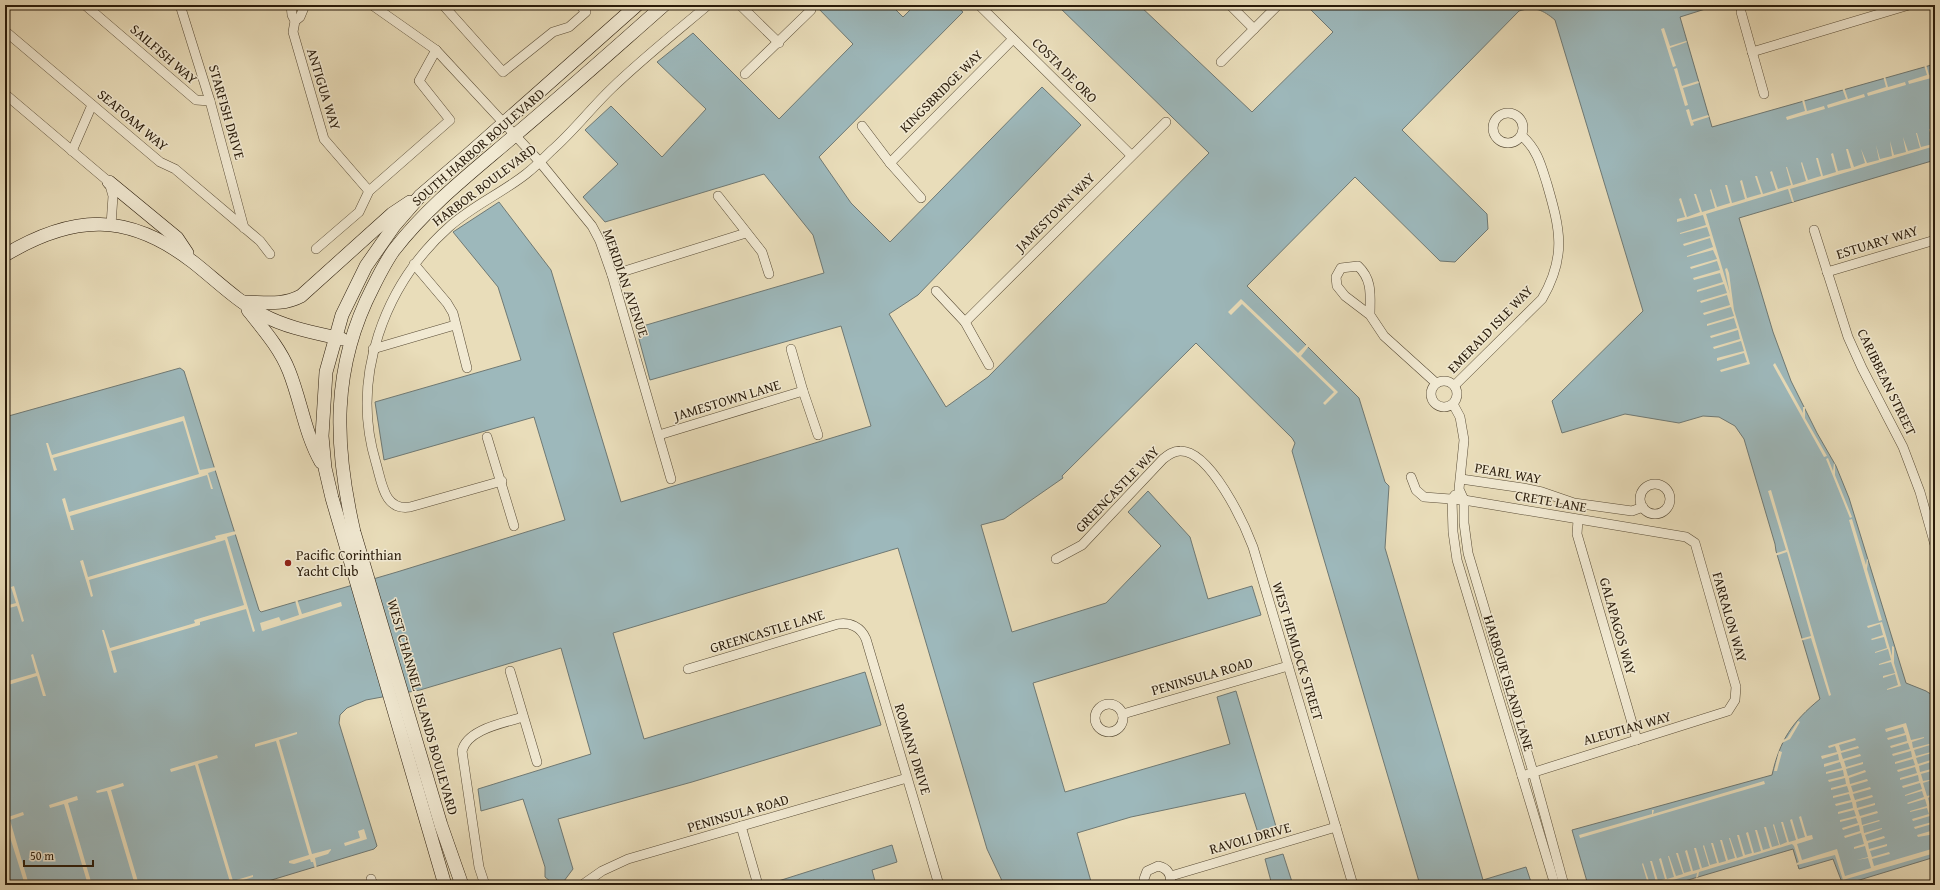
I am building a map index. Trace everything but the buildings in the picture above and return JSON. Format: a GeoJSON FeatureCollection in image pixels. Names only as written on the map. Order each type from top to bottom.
{"type":"FeatureCollection","features":[{"type":"Feature","properties":{"kind":"main road","name":"SOUTH HARBOR BOULEVARD"},"geometry":{"type":"LineString","coordinates":[[335,337],[343,312],[366,266],[390,232],[420,196],[637,5]]}},
{"type":"Feature","properties":{"kind":"main road","name":"SOUTH HARBOR BOULEVARD"},"geometry":{"type":"LineString","coordinates":[[350,341],[362,307],[393,251],[420,220],[454,187],[516,135],[664,5]]}},
{"type":"Feature","properties":{"kind":"main road"},"geometry":{"type":"LineString","coordinates":[[109,182],[177,238],[194,263]]}},
{"type":"Feature","properties":{"kind":"main road"},"geometry":{"type":"LineString","coordinates":[[243,302],[276,304],[302,296],[392,214],[420,196]]}},
{"type":"Feature","properties":{"kind":"main road"},"geometry":{"type":"LineString","coordinates":[[5,255],[29,241],[48,233],[70,227],[111,225],[129,228],[151,235],[171,246],[262,315],[277,322],[350,341]]}},
{"type":"Feature","properties":{"kind":"main road"},"geometry":{"type":"LineString","coordinates":[[243,302],[278,349],[289,370],[316,453],[325,468]]}},
{"type":"Feature","properties":{"kind":"main road","name":"WEST CHANNEL ISLANDS BOULEVARD"},"geometry":{"type":"LineString","coordinates":[[335,337],[326,372],[323,400],[322,436],[325,468],[417,742],[441,825],[462,885]]}},
{"type":"Feature","properties":{"kind":"main road","name":"WEST CHANNEL ISLANDS BOULEVARD"},"geometry":{"type":"LineString","coordinates":[[350,341],[342,378],[339,409],[341,470],[348,534],[403,746],[444,885]]}},
{"type":"Feature","properties":{"kind":"street","name":"SAILFISH WAY"},"geometry":{"type":"LineString","coordinates":[[85,5],[196,100],[210,101]]}},
{"type":"Feature","properties":{"kind":"street","name":"STARFISH DRIVE"},"geometry":{"type":"LineString","coordinates":[[180,5],[210,101],[244,228]]}},
{"type":"Feature","properties":{"kind":"street","name":"MERIDIAN AVENUE"},"geometry":{"type":"LineString","coordinates":[[372,5],[436,50],[516,135],[592,226],[600,241],[612,275],[671,479]]}},
{"type":"Feature","properties":{"kind":"street"},"geometry":{"type":"LineString","coordinates":[[443,5],[503,72],[553,32],[569,27],[575,22],[586,12],[580,5]]}},
{"type":"Feature","properties":{"kind":"street","name":"HARBOR BOULEVARD"},"geometry":{"type":"LineString","coordinates":[[502,480],[410,507],[402,508],[393,506],[385,492],[371,448],[367,415],[368,385],[373,349],[381,325],[395,294],[414,264],[450,226],[527,173],[552,151],[612,88],[708,5]]}},
{"type":"Feature","properties":{"kind":"street"},"geometry":{"type":"LineString","coordinates":[[740,5],[779,43]]}},
{"type":"Feature","properties":{"kind":"street","name":"COSTA DE ORO"},"geometry":{"type":"LineString","coordinates":[[979,5],[1131,155]]}},
{"type":"Feature","properties":{"kind":"street"},"geometry":{"type":"LineString","coordinates":[[1230,5],[1254,29]]}},
{"type":"Feature","properties":{"kind":"street"},"geometry":{"type":"LineString","coordinates":[[1221,62],[1278,5]]}},
{"type":"Feature","properties":{"kind":"street"},"geometry":{"type":"LineString","coordinates":[[1752,52],[1909,5]]}},
{"type":"Feature","properties":{"kind":"street"},"geometry":{"type":"LineString","coordinates":[[291,6],[304,8],[300,17],[295,21]]}},
{"type":"Feature","properties":{"kind":"street","name":"ANTIGUA WAY"},"geometry":{"type":"LineString","coordinates":[[291,6],[292,15],[295,21],[293,32],[324,139],[369,191]]}},
{"type":"Feature","properties":{"kind":"street"},"geometry":{"type":"LineString","coordinates":[[745,74],[779,43],[811,10]]}},
{"type":"Feature","properties":{"kind":"street"},"geometry":{"type":"LineString","coordinates":[[1741,12],[1764,94]]}},
{"type":"Feature","properties":{"kind":"street","name":"SEAFOAM WAY"},"geometry":{"type":"LineString","coordinates":[[5,31],[160,162],[175,169],[260,241],[270,254]]}},
{"type":"Feature","properties":{"kind":"street","name":"KINGSBRIDGE WAY"},"geometry":{"type":"LineString","coordinates":[[890,163],[1013,38]]}},
{"type":"Feature","properties":{"kind":"street"},"geometry":{"type":"LineString","coordinates":[[316,249],[359,212],[369,191],[450,120],[419,81],[436,50]]}},
{"type":"Feature","properties":{"kind":"street"},"geometry":{"type":"LineString","coordinates":[[5,94],[109,182],[113,196],[111,225]]}},
{"type":"Feature","properties":{"kind":"street"},"geometry":{"type":"LineString","coordinates":[[72,151],[92,105]]}},
{"type":"Feature","properties":{"kind":"street","name":"JAMESTOWN WAY"},"geometry":{"type":"LineString","coordinates":[[965,322],[1131,155],[1166,122]]}},
{"type":"Feature","properties":{"kind":"street"},"geometry":{"type":"LineString","coordinates":[[862,126],[890,163],[921,198]]}},
{"type":"Feature","properties":{"kind":"street","name":"EMERALD ISLE WAY"},"geometry":{"type":"LineString","coordinates":[[1455,385],[1542,299],[1556,268],[1559,240],[1557,222],[1540,162],[1531,144],[1522,136]]}},
{"type":"Feature","properties":{"kind":"street"},"geometry":{"type":"LineString","coordinates":[[718,196],[762,252],[769,274]]}},
{"type":"Feature","properties":{"kind":"street","name":"CARIBBEAN STREET"},"geometry":{"type":"LineString","coordinates":[[1814,230],[1848,337],[1862,368],[1903,446],[1913,470],[1935,545]]}},
{"type":"Feature","properties":{"kind":"street"},"geometry":{"type":"LineString","coordinates":[[612,275],[746,233]]}},
{"type":"Feature","properties":{"kind":"street","name":"ESTUARY WAY"},"geometry":{"type":"LineString","coordinates":[[1827,272],[1935,240]]}},
{"type":"Feature","properties":{"kind":"street"},"geometry":{"type":"LineString","coordinates":[[414,264],[447,303],[453,313],[467,368]]}},
{"type":"Feature","properties":{"kind":"street"},"geometry":{"type":"LineString","coordinates":[[1370,314],[1370,285],[1366,274],[1358,266],[1341,268],[1336,277],[1337,286],[1345,296],[1370,314],[1384,336],[1436,383]]}},
{"type":"Feature","properties":{"kind":"street"},"geometry":{"type":"LineString","coordinates":[[936,291],[965,322],[989,365]]}},
{"type":"Feature","properties":{"kind":"street"},"geometry":{"type":"LineString","coordinates":[[373,349],[455,325]]}},
{"type":"Feature","properties":{"kind":"street","name":"JAMESTOWN LANE"},"geometry":{"type":"LineString","coordinates":[[791,349],[818,435]]}},
{"type":"Feature","properties":{"kind":"street"},"geometry":{"type":"LineString","coordinates":[[1439,381],[1448,381],[1455,385],[1458,393],[1453,404],[1449,407],[1440,407],[1433,401],[1431,391],[1436,383],[1439,381]]}},
{"type":"Feature","properties":{"kind":"street","name":"JAMESTOWN LANE"},"geometry":{"type":"LineString","coordinates":[[659,435],[803,391]]}},
{"type":"Feature","properties":{"kind":"street","name":"HARBOUR ISLAND LANE"},"geometry":{"type":"LineString","coordinates":[[1453,404],[1460,417],[1464,440],[1460,490],[1464,500],[1464,523],[1468,553],[1533,772],[1564,885]]}},
{"type":"Feature","properties":{"kind":"street"},"geometry":{"type":"LineString","coordinates":[[487,437],[502,480],[514,526]]}},
{"type":"Feature","properties":{"kind":"street","name":"GREENCASTLE WAY"},"geometry":{"type":"LineString","coordinates":[[1056,559],[1082,545],[1163,459],[1177,452]]}},
{"type":"Feature","properties":{"kind":"street","name":"WEST HEMLOCK STREET"},"geometry":{"type":"LineString","coordinates":[[1177,452],[1187,452],[1198,457],[1217,480],[1236,508],[1253,547],[1353,885]]}},
{"type":"Feature","properties":{"kind":"street","name":"CRETE LANE"},"geometry":{"type":"LineString","coordinates":[[1411,477],[1416,490],[1424,497],[1464,500],[1686,537],[1694,543]]}},
{"type":"Feature","properties":{"kind":"street","name":"PEARL WAY"},"geometry":{"type":"LineString","coordinates":[[1461,479],[1542,492],[1574,503],[1632,511],[1643,507]]}},
{"type":"Feature","properties":{"kind":"street"},"geometry":{"type":"LineString","coordinates":[[1452,499],[1460,490]]}},
{"type":"Feature","properties":{"kind":"street","name":"HARBOUR ISLAND LANE"},"geometry":{"type":"LineString","coordinates":[[1452,499],[1453,532],[1457,560],[1555,885]]}},
{"type":"Feature","properties":{"kind":"street","name":"GALAPAGOS WAY"},"geometry":{"type":"LineString","coordinates":[[1578,520],[1577,534],[1637,740]]}},
{"type":"Feature","properties":{"kind":"street","name":"FARRALON WAY"},"geometry":{"type":"LineString","coordinates":[[1694,543],[1736,687],[1735,700]]}},
{"type":"Feature","properties":{"kind":"street","name":"GREENCASTLE LANE"},"geometry":{"type":"LineString","coordinates":[[688,669],[838,624],[846,623],[854,625]]}},
{"type":"Feature","properties":{"kind":"street","name":"ROMANY DRIVE"},"geometry":{"type":"LineString","coordinates":[[854,625],[862,632],[866,639],[939,885]]}},
{"type":"Feature","properties":{"kind":"street","name":"PENINSULA ROAD"},"geometry":{"type":"LineString","coordinates":[[1123,714],[1288,666]]}},
{"type":"Feature","properties":{"kind":"street"},"geometry":{"type":"LineString","coordinates":[[510,671],[537,762]]}},
{"type":"Feature","properties":{"kind":"street","name":"ALEUTIAN WAY"},"geometry":{"type":"LineString","coordinates":[[1522,776],[1728,711],[1735,700]]}},
{"type":"Feature","properties":{"kind":"street"},"geometry":{"type":"LineString","coordinates":[[485,885],[478,859],[461,756],[462,748],[468,739],[474,734],[523,716]]}},
{"type":"Feature","properties":{"kind":"street","name":"PENINSULA ROAD"},"geometry":{"type":"LineString","coordinates":[[582,885],[602,871],[628,859],[907,778]]}},
{"type":"Feature","properties":{"kind":"street"},"geometry":{"type":"LineString","coordinates":[[741,826],[758,885]]}},
{"type":"Feature","properties":{"kind":"street","name":"RAVOLI DRIVE"},"geometry":{"type":"LineString","coordinates":[[1145,885],[1145,874],[1154,866],[1162,867],[1169,872],[1170,880],[1336,827]]}},
{"type":"Feature","properties":{"kind":"water"},"geometry":{"type":"Polygon","coordinates":[[[815,5],[891,5],[903,17],[915,5],[955,5],[963,12],[819,157],[851,203],[890,242],[1042,87],[1081,125],[918,295],[889,314],[946,407],[988,377],[1209,153],[1057,5],[1139,5],[1252,112],[1333,32],[1306,5],[1718,5],[1680,17],[1712,127],[1935,64],[1935,160],[1739,218],[1773,332],[1791,381],[1817,433],[1836,466],[1849,498],[1906,683],[1926,691],[1935,697],[1935,857],[1843,885],[1833,859],[1799,869],[1793,849],[1671,885],[1588,885],[1572,830],[1772,775],[1779,752],[1788,732],[1810,707],[1820,699],[1744,439],[1735,426],[1719,417],[1703,416],[1679,423],[1625,414],[1562,433],[1552,401],[1643,311],[1555,20],[1543,11],[1530,9],[1519,11],[1402,130],[1487,214],[1488,229],[1455,262],[1440,261],[1355,177],[1247,286],[1359,398],[1385,482],[1389,486],[1385,548],[1483,880],[1526,867],[1532,885],[1420,885],[1292,451],[1295,443],[1292,438],[1196,343],[1062,476],[1063,478],[1004,519],[981,525],[1012,632],[1106,603],[1161,546],[1128,512],[1148,491],[1190,537],[1208,599],[1252,586],[1261,615],[1033,683],[1065,792],[1230,744],[1217,697],[1236,691],[1277,830],[1259,836],[1245,793],[1131,817],[1077,833],[1092,885],[1004,885],[987,849],[898,548],[613,633],[644,739],[865,672],[881,725],[692,782],[558,819],[573,869],[561,885],[555,885],[545,877],[545,867],[523,799],[481,811],[478,789],[591,754],[561,648],[420,690],[366,700],[347,708],[340,715],[339,723],[377,846],[374,849],[255,885],[5,885],[5,417],[180,368],[184,371],[259,610],[261,612],[565,520],[534,417],[384,460],[375,402],[521,360],[498,287],[453,232],[499,202],[551,270],[621,502],[871,426],[841,326],[650,380],[636,328],[824,273],[813,235],[764,174],[605,222],[583,197],[618,164],[585,130],[611,106],[662,157],[706,109],[657,62],[693,33],[779,119],[853,44],[815,5]]]}},
{"type":"Feature","properties":{"kind":"water"},"geometry":{"type":"Polygon","coordinates":[[[892,845],[897,862],[872,870],[876,885],[826,885],[824,880],[808,885],[773,885],[772,883],[892,845]]]}},
{"type":"Feature","properties":{"kind":"water"},"geometry":{"type":"Polygon","coordinates":[[[1283,854],[1293,885],[1272,885],[1265,859],[1283,854]]]}},
{"type":"Feature","properties":{"kind":"pier"},"geometry":{"type":"Polygon","coordinates":[[[1664,28],[1670,46],[1686,41],[1687,42],[1670,48],[1676,66],[1673,67],[1661,29],[1664,28]]]}},
{"type":"Feature","properties":{"kind":"pier"},"geometry":{"type":"Polygon","coordinates":[[[1926,64],[1929,75],[1935,73],[1935,77],[1909,84],[1908,81],[1927,75],[1924,65],[1926,64]]]}},
{"type":"Feature","properties":{"kind":"pier"},"geometry":{"type":"Polygon","coordinates":[[[1677,68],[1682,86],[1698,81],[1699,83],[1683,88],[1688,105],[1685,106],[1674,69],[1677,68]]]}},
{"type":"Feature","properties":{"kind":"pier"},"geometry":{"type":"Polygon","coordinates":[[[1883,76],[1885,76],[1888,87],[1905,82],[1906,85],[1868,96],[1867,93],[1886,87],[1883,76]]]}},
{"type":"Feature","properties":{"kind":"pier"},"geometry":{"type":"Polygon","coordinates":[[[1844,87],[1848,99],[1864,94],[1865,97],[1828,108],[1827,105],[1846,99],[1842,88],[1844,87]]]}},
{"type":"Feature","properties":{"kind":"pier"},"geometry":{"type":"Polygon","coordinates":[[[1804,99],[1807,111],[1824,106],[1825,109],[1787,120],[1786,117],[1805,111],[1802,100],[1804,99]]]}},
{"type":"Feature","properties":{"kind":"pier"},"geometry":{"type":"Polygon","coordinates":[[[1689,109],[1692,120],[1708,115],[1709,117],[1693,122],[1694,125],[1691,126],[1686,110],[1689,109]]]}},
{"type":"Feature","properties":{"kind":"pier"},"geometry":{"type":"Polygon","coordinates":[[[1929,129],[1931,129],[1935,146],[1790,189],[1794,202],[1792,202],[1788,189],[1706,214],[1730,294],[1725,269],[1727,268],[1729,273],[1734,310],[1750,364],[1721,372],[1720,370],[1747,362],[1744,353],[1717,361],[1717,358],[1744,351],[1741,341],[1714,349],[1713,347],[1740,339],[1738,330],[1711,338],[1710,336],[1737,328],[1734,318],[1707,326],[1707,324],[1734,316],[1731,307],[1704,315],[1703,313],[1730,305],[1727,295],[1701,303],[1700,301],[1727,293],[1724,284],[1697,292],[1697,290],[1723,282],[1720,273],[1694,280],[1693,278],[1720,270],[1717,261],[1691,269],[1690,267],[1717,259],[1713,250],[1687,257],[1713,247],[1710,238],[1684,246],[1683,244],[1710,236],[1707,227],[1680,234],[1706,225],[1703,215],[1677,222],[1677,219],[1685,217],[1679,199],[1681,198],[1687,217],[1700,212],[1694,194],[1696,194],[1702,212],[1715,208],[1711,189],[1717,207],[1730,203],[1725,185],[1727,185],[1732,203],[1745,199],[1740,181],[1742,180],[1747,198],[1761,194],[1755,176],[1757,176],[1763,194],[1776,190],[1770,172],[1772,171],[1778,189],[1791,185],[1787,167],[1793,185],[1806,181],[1802,162],[1808,180],[1821,176],[1816,158],[1818,158],[1823,176],[1836,172],[1831,154],[1833,153],[1838,171],[1851,168],[1846,149],[1848,149],[1854,167],[1865,163],[1861,149],[1867,163],[1879,160],[1876,145],[1880,159],[1892,156],[1890,141],[1894,155],[1906,152],[1903,137],[1908,151],[1920,148],[1916,133],[1921,147],[1933,144],[1929,129]]]}},
{"type":"Feature","properties":{"kind":"pier"},"geometry":{"type":"Polygon","coordinates":[[[1241,299],[1298,353],[1307,344],[1309,346],[1301,356],[1338,392],[1325,405],[1323,403],[1334,392],[1242,304],[1231,315],[1228,312],[1241,299]]]}},
{"type":"Feature","properties":{"kind":"pier"},"geometry":{"type":"Polygon","coordinates":[[[1775,363],[1803,413],[1803,407],[1805,407],[1805,418],[1827,456],[1824,457],[1773,365],[1775,363]]]}},
{"type":"Feature","properties":{"kind":"pier"},"geometry":{"type":"Polygon","coordinates":[[[184,416],[200,470],[216,467],[217,470],[208,473],[213,489],[211,489],[207,475],[70,516],[74,530],[71,530],[62,499],[65,498],[69,512],[199,474],[183,421],[53,458],[57,470],[54,471],[46,443],[48,443],[52,455],[184,416]]]}},
{"type":"Feature","properties":{"kind":"pier"},"geometry":{"type":"Polygon","coordinates":[[[1828,458],[1833,471],[1834,463],[1835,465],[1835,475],[1852,517],[1850,518],[1826,459],[1828,458]]]}},
{"type":"Feature","properties":{"kind":"pier"},"geometry":{"type":"Polygon","coordinates":[[[1771,490],[1831,695],[1829,696],[1811,638],[1800,641],[1800,639],[1811,636],[1787,552],[1775,556],[1774,554],[1786,550],[1768,491],[1771,490]]]}},
{"type":"Feature","properties":{"kind":"pier"},"geometry":{"type":"Polygon","coordinates":[[[1852,519],[1866,565],[1867,559],[1868,560],[1867,569],[1882,620],[1879,621],[1849,520],[1852,519]]]}},
{"type":"Feature","properties":{"kind":"pier"},"geometry":{"type":"Polygon","coordinates":[[[236,531],[237,534],[227,537],[255,631],[253,632],[246,609],[200,622],[200,625],[111,651],[117,672],[114,673],[102,630],[104,630],[110,648],[195,623],[194,620],[244,605],[225,540],[89,580],[93,596],[91,597],[80,561],[83,560],[88,577],[216,539],[215,536],[236,531]]]}},
{"type":"Feature","properties":{"kind":"pier"},"geometry":{"type":"Polygon","coordinates":[[[14,586],[24,621],[22,622],[17,606],[5,609],[5,606],[16,603],[11,587],[14,586]]]}},
{"type":"Feature","properties":{"kind":"pier"},"geometry":{"type":"Polygon","coordinates":[[[297,599],[302,614],[341,602],[342,606],[262,631],[260,623],[279,617],[281,621],[299,615],[295,600],[297,599]]]}},
{"type":"Feature","properties":{"kind":"pier"},"geometry":{"type":"Polygon","coordinates":[[[1882,622],[1892,656],[1892,646],[1894,647],[1894,663],[1901,686],[1887,690],[1898,685],[1895,674],[1883,678],[1883,676],[1895,673],[1891,662],[1879,665],[1891,660],[1888,649],[1875,653],[1887,648],[1884,637],[1872,640],[1871,639],[1883,635],[1880,624],[1868,628],[1867,626],[1882,622]]]}},
{"type":"Feature","properties":{"kind":"pier"},"geometry":{"type":"Polygon","coordinates":[[[33,654],[46,696],[43,696],[37,676],[5,686],[5,682],[36,673],[31,655],[33,654]]]}},
{"type":"Feature","properties":{"kind":"pier"},"geometry":{"type":"Polygon","coordinates":[[[1798,721],[1800,722],[1790,739],[1782,743],[1781,741],[1787,738],[1798,721]]]}},
{"type":"Feature","properties":{"kind":"pier"},"geometry":{"type":"Polygon","coordinates":[[[1906,723],[1911,740],[1924,737],[1912,742],[1913,748],[1930,745],[1914,750],[1916,756],[1932,753],[1916,758],[1918,764],[1934,759],[1934,761],[1919,766],[1920,772],[1935,768],[1935,770],[1921,774],[1923,781],[1935,779],[1923,783],[1927,796],[1935,794],[1928,798],[1931,809],[1935,808],[1931,810],[1935,821],[1935,834],[1918,837],[1917,835],[1934,830],[1932,824],[1915,829],[1914,827],[1932,822],[1930,816],[1913,821],[1912,819],[1929,814],[1927,808],[1910,812],[1927,806],[1925,799],[1907,803],[1924,797],[1922,791],[1905,796],[1922,789],[1920,783],[1903,788],[1902,786],[1919,781],[1918,775],[1900,780],[1900,778],[1917,773],[1915,767],[1898,772],[1897,770],[1915,765],[1913,759],[1895,764],[1895,762],[1912,757],[1911,751],[1893,756],[1892,754],[1910,749],[1908,743],[1891,748],[1890,746],[1907,741],[1906,735],[1888,740],[1887,738],[1905,733],[1903,727],[1886,732],[1885,729],[1906,723]]]}},
{"type":"Feature","properties":{"kind":"pier"},"geometry":{"type":"Polygon","coordinates":[[[297,732],[297,734],[279,740],[312,854],[331,849],[328,854],[315,858],[317,869],[315,869],[313,862],[311,862],[310,859],[294,864],[289,863],[289,861],[309,855],[276,741],[255,747],[255,744],[297,732]]]}},
{"type":"Feature","properties":{"kind":"pier"},"geometry":{"type":"Polygon","coordinates":[[[1855,738],[1856,740],[1839,745],[1841,751],[1858,746],[1859,748],[1841,753],[1843,759],[1860,754],[1861,756],[1844,761],[1846,767],[1863,762],[1863,764],[1846,769],[1848,776],[1865,770],[1866,772],[1849,778],[1850,784],[1867,779],[1868,781],[1851,786],[1853,792],[1870,787],[1871,789],[1853,794],[1855,800],[1872,795],[1873,797],[1856,802],[1857,808],[1875,803],[1875,805],[1858,810],[1860,816],[1877,811],[1878,813],[1861,818],[1862,825],[1880,821],[1863,826],[1864,833],[1882,828],[1865,835],[1867,841],[1884,836],[1885,838],[1868,843],[1869,849],[1887,844],[1887,846],[1870,851],[1872,857],[1889,852],[1890,854],[1872,859],[1874,866],[1935,848],[1935,853],[1843,880],[1835,855],[1797,865],[1799,862],[1792,844],[1699,872],[1698,877],[1696,878],[1697,873],[1656,885],[1645,885],[1648,884],[1642,864],[1643,863],[1650,884],[1656,882],[1650,861],[1652,861],[1658,881],[1665,879],[1659,859],[1661,858],[1667,879],[1674,877],[1668,856],[1676,876],[1683,874],[1676,853],[1678,853],[1684,873],[1691,871],[1685,851],[1687,850],[1693,871],[1700,869],[1694,848],[1696,848],[1702,868],[1709,866],[1703,846],[1704,845],[1710,865],[1717,863],[1711,843],[1713,843],[1719,863],[1726,861],[1720,840],[1722,840],[1728,860],[1735,858],[1729,838],[1737,858],[1743,856],[1737,835],[1739,835],[1745,855],[1752,853],[1746,833],[1748,832],[1754,853],[1761,851],[1755,830],[1757,830],[1763,850],[1770,848],[1764,827],[1766,827],[1772,847],[1779,845],[1773,825],[1774,824],[1780,845],[1787,842],[1781,822],[1783,822],[1789,842],[1796,840],[1790,820],[1792,819],[1798,839],[1805,837],[1799,817],[1801,816],[1807,836],[1812,835],[1813,839],[1797,844],[1802,860],[1837,849],[1845,876],[1871,868],[1868,858],[1857,860],[1868,857],[1865,846],[1854,849],[1854,847],[1864,844],[1861,833],[1845,838],[1844,836],[1860,831],[1859,825],[1843,830],[1842,828],[1858,823],[1856,818],[1840,822],[1840,820],[1856,816],[1854,810],[1838,814],[1838,812],[1853,808],[1852,802],[1836,806],[1835,804],[1851,800],[1849,794],[1833,798],[1833,796],[1849,792],[1847,786],[1831,790],[1831,788],[1846,784],[1845,778],[1829,782],[1828,780],[1844,776],[1843,770],[1826,774],[1826,772],[1842,768],[1840,762],[1824,767],[1824,764],[1839,760],[1838,754],[1822,759],[1821,756],[1837,752],[1835,746],[1829,748],[1828,746],[1855,738]]]}},
{"type":"Feature","properties":{"kind":"pier"},"geometry":{"type":"Polygon","coordinates":[[[1779,751],[1782,752],[1777,771],[1774,771],[1779,751]]]}},
{"type":"Feature","properties":{"kind":"pier"},"geometry":{"type":"Polygon","coordinates":[[[217,755],[218,758],[198,764],[233,881],[253,875],[253,877],[227,885],[219,885],[230,882],[195,765],[171,772],[170,769],[217,755]]]}},
{"type":"Feature","properties":{"kind":"pier"},"geometry":{"type":"Polygon","coordinates":[[[1764,781],[1765,784],[1580,838],[1579,835],[1652,814],[1652,810],[1654,810],[1653,814],[1764,781]]]}},
{"type":"Feature","properties":{"kind":"pier"},"geometry":{"type":"Polygon","coordinates":[[[123,783],[124,786],[111,790],[139,885],[135,885],[107,791],[97,793],[96,791],[123,783]]]}},
{"type":"Feature","properties":{"kind":"pier"},"geometry":{"type":"Polygon","coordinates":[[[77,796],[78,800],[68,803],[92,885],[88,885],[64,804],[50,808],[49,805],[77,796]]]}},
{"type":"Feature","properties":{"kind":"pier"},"geometry":{"type":"Polygon","coordinates":[[[23,812],[24,815],[10,820],[29,885],[25,885],[5,821],[5,818],[23,812]]]}},
{"type":"Feature","properties":{"kind":"pier"},"geometry":{"type":"Polygon","coordinates":[[[364,829],[367,839],[345,846],[344,843],[360,838],[358,831],[364,829]]]}},
{"type":"Feature","properties":{"kind":"place","name":"Pacific Corinthian Yacht Club"},"geometry":{"type":"Point","coordinates":[288,563]}}]}
